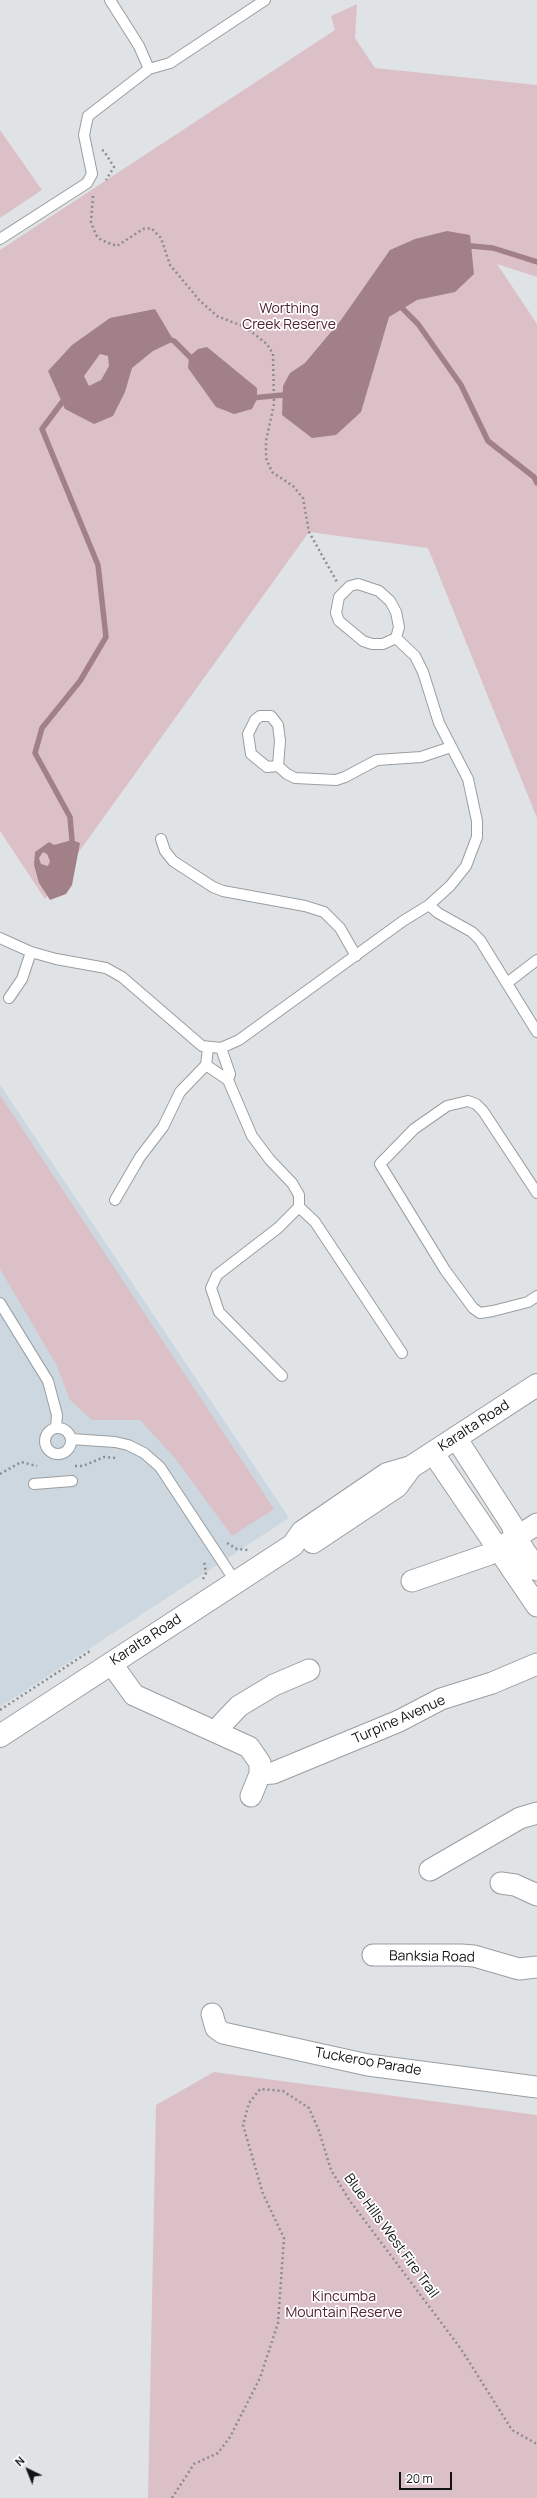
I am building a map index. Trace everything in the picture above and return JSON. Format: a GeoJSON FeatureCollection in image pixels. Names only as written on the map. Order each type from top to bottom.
{"type":"FeatureCollection","features":[{"type":"Feature","properties":{"kind":"street","name":"Karalta Road"},"geometry":{"type":"LineString","coordinates":[[0,1736],[235,1581],[293,1545],[302,1532],[387,1474],[411,1467],[537,1385]]}},
{"type":"Feature","properties":{"kind":"street"},"geometry":{"type":"LineString","coordinates":[[456,1438],[512,1526],[507,1543],[537,1606]]}},
{"type":"Feature","properties":{"kind":"street"},"geometry":{"type":"LineString","coordinates":[[433,1453],[491,1541],[507,1543],[537,1570]]}},
{"type":"Feature","properties":{"kind":"street"},"geometry":{"type":"LineString","coordinates":[[412,1581],[490,1554],[537,1524]]}},
{"type":"Feature","properties":{"kind":"street"},"geometry":{"type":"LineString","coordinates":[[111,1663],[134,1695],[249,1747],[260,1763],[260,1774],[251,1796]]}},
{"type":"Feature","properties":{"kind":"street","name":"Turpine Avenue"},"geometry":{"type":"LineString","coordinates":[[260,1774],[272,1773],[399,1721],[441,1699],[463,1694],[537,1664]]}},
{"type":"Feature","properties":{"kind":"street"},"geometry":{"type":"LineString","coordinates":[[217,1732],[222,1724],[239,1706],[274,1685],[309,1670]]}},
{"type":"Feature","properties":{"kind":"street"},"geometry":{"type":"LineString","coordinates":[[430,1870],[520,1818],[537,1813]]}},
{"type":"Feature","properties":{"kind":"street"},"geometry":{"type":"LineString","coordinates":[[501,1883],[520,1887],[537,1895]]}},
{"type":"Feature","properties":{"kind":"street","name":"Banksia Road"},"geometry":{"type":"LineString","coordinates":[[373,1955],[461,1955],[474,1956],[519,1969],[537,1967]]}},
{"type":"Feature","properties":{"kind":"street","name":"Tuckeroo Parade"},"geometry":{"type":"LineString","coordinates":[[212,2014],[216,2028],[223,2032],[368,2065],[537,2087]]}},
{"type":"Feature","properties":{"kind":"lane"},"geometry":{"type":"LineString","coordinates":[[110,0],[139,46],[149,69]]}},
{"type":"Feature","properties":{"kind":"lane"},"geometry":{"type":"LineString","coordinates":[[0,239],[87,183],[92,174],[84,135],[88,116],[149,69],[170,63],[265,0]]}},
{"type":"Feature","properties":{"kind":"lane"},"geometry":{"type":"LineString","coordinates":[[358,584],[379,591],[390,601],[396,612],[399,626],[396,638],[383,644],[372,644],[363,641],[347,630],[336,613],[336,604],[344,591],[358,584]]}},
{"type":"Feature","properties":{"kind":"lane"},"geometry":{"type":"LineString","coordinates":[[0,938],[31,952],[56,959],[106,968],[122,977],[202,1046],[208,1048],[221,1048],[238,1040],[429,905],[450,886],[466,866],[477,837],[477,821],[468,779],[439,723],[423,672],[414,656],[396,638]]}},
{"type":"Feature","properties":{"kind":"lane"},"geometry":{"type":"LineString","coordinates":[[278,766],[280,741],[278,725],[271,716],[260,716],[255,720],[248,734],[249,750],[260,763],[267,767],[278,766],[287,774],[295,778],[336,780],[345,777],[377,760],[421,757],[451,747]]}},
{"type":"Feature","properties":{"kind":"lane"},"geometry":{"type":"LineString","coordinates":[[161,839],[165,850],[173,861],[213,887],[223,891],[305,906],[324,912],[340,928],[356,956]]}},
{"type":"Feature","properties":{"kind":"lane"},"geometry":{"type":"LineString","coordinates":[[429,905],[438,913],[472,932],[491,956],[537,1032]]}},
{"type":"Feature","properties":{"kind":"lane"},"geometry":{"type":"LineString","coordinates":[[9,998],[22,979],[31,952]]}},
{"type":"Feature","properties":{"kind":"lane"},"geometry":{"type":"LineString","coordinates":[[507,983],[537,960]]}},
{"type":"Feature","properties":{"kind":"lane"},"geometry":{"type":"LineString","coordinates":[[115,1200],[140,1157],[163,1127],[180,1092],[206,1065],[208,1048]]}},
{"type":"Feature","properties":{"kind":"lane"},"geometry":{"type":"LineString","coordinates":[[221,1048],[230,1074],[228,1080]]}},
{"type":"Feature","properties":{"kind":"lane"},"geometry":{"type":"LineString","coordinates":[[206,1065],[228,1080],[252,1136],[270,1160],[292,1183],[299,1195],[299,1207],[278,1228],[217,1276],[211,1288],[219,1312],[282,1376]]}},
{"type":"Feature","properties":{"kind":"lane"},"geometry":{"type":"LineString","coordinates":[[537,1193],[483,1111],[476,1104],[468,1101],[447,1106],[414,1129],[380,1164],[446,1270],[473,1308],[480,1313],[493,1311],[515,1306],[537,1296]]}},
{"type":"Feature","properties":{"kind":"lane"},"geometry":{"type":"LineString","coordinates":[[299,1207],[315,1222],[402,1353]]}},
{"type":"Feature","properties":{"kind":"lane"},"geometry":{"type":"LineString","coordinates":[[0,1303],[48,1381],[57,1414],[56,1428],[46,1436],[46,1444],[50,1452],[57,1455],[65,1453],[71,1447],[68,1432],[56,1428]]}},
{"type":"Feature","properties":{"kind":"lane"},"geometry":{"type":"LineString","coordinates":[[70,1439],[115,1442],[128,1445],[144,1453],[160,1467],[235,1581]]}},
{"type":"Feature","properties":{"kind":"lane"},"geometry":{"type":"LineString","coordinates":[[34,1484],[72,1481]]}},
{"type":"Feature","properties":{"kind":"path"},"geometry":{"type":"LineString","coordinates":[[87,148],[104,151],[113,164],[114,167],[101,186]]}},
{"type":"Feature","properties":{"kind":"path"},"geometry":{"type":"LineString","coordinates":[[97,191],[91,200],[91,222],[96,235],[106,243],[117,246],[147,228],[157,232],[170,264],[200,301],[217,316],[245,327],[267,344],[273,354],[274,404],[265,449],[268,465],[272,472],[293,486],[303,498],[309,532],[344,591]]}},
{"type":"Feature","properties":{"kind":"path"},"geometry":{"type":"LineString","coordinates":[[75,1466],[84,1466],[104,1457],[121,1458]]}},
{"type":"Feature","properties":{"kind":"path"},"geometry":{"type":"LineString","coordinates":[[0,1474],[21,1462],[38,1466]]}},
{"type":"Feature","properties":{"kind":"path"},"geometry":{"type":"LineString","coordinates":[[224,1538],[237,1549],[250,1549]]}},
{"type":"Feature","properties":{"kind":"path","name":"Blue Hills West Fire Trail"},"geometry":{"type":"LineString","coordinates":[[172,2498],[194,2464],[218,2453],[230,2436],[260,2378],[278,2323],[284,2238],[263,2194],[243,2124],[249,2103],[260,2089],[284,2091],[309,2108],[319,2131],[331,2170],[350,2201],[461,2349],[512,2430],[537,2444]]}},
{"type":"Feature","properties":{"kind":"shaded area"},"geometry":{"type":"Polygon","coordinates":[[[447,231],[470,235],[474,274],[455,292],[417,300],[389,317],[361,412],[336,435],[312,438],[282,415],[283,386],[290,373],[305,363],[341,320],[390,250],[415,239],[447,231]]]}},
{"type":"Feature","properties":{"kind":"shaded area"},"geometry":{"type":"Polygon","coordinates":[[[155,309],[174,341],[153,351],[132,368],[125,392],[113,416],[94,424],[65,409],[48,371],[72,345],[110,318],[155,309]],[[100,354],[84,376],[89,386],[101,380],[109,366],[108,356],[100,354]]]}},
{"type":"Feature","properties":{"kind":"shaded area"},"geometry":{"type":"Polygon","coordinates":[[[207,347],[257,388],[257,399],[252,409],[234,414],[216,407],[188,368],[189,357],[198,349],[207,347]]]}},
{"type":"Feature","properties":{"kind":"shaded area"},"geometry":{"type":"Polygon","coordinates":[[[72,840],[80,843],[72,885],[66,894],[50,900],[39,883],[34,865],[35,852],[49,842],[54,845],[72,840]],[[43,852],[39,858],[41,864],[48,866],[50,861],[47,854],[43,852]]]}},
{"type":"Feature","properties":{"kind":"shaded area"},"geometry":{"type":"Polygon","coordinates":[[[0,1085],[289,1518],[0,1707],[0,1085]]]}},
{"type":"Feature","properties":{"kind":"green space","name":"Worthing Creek Reserve"},"geometry":{"type":"Polygon","coordinates":[[[357,4],[355,38],[375,68],[537,85],[537,277],[497,264],[537,324],[537,818],[428,548],[309,532],[45,899],[0,831],[0,250],[335,30],[331,16],[357,4]]]}},
{"type":"Feature","properties":{"kind":"green space"},"geometry":{"type":"Polygon","coordinates":[[[0,130],[42,190],[0,218],[0,130]]]}},
{"type":"Feature","properties":{"kind":"green space"},"geometry":{"type":"Polygon","coordinates":[[[0,1095],[274,1509],[232,1536],[174,1457],[140,1420],[92,1420],[70,1400],[56,1364],[0,1269],[0,1095]]]}},
{"type":"Feature","properties":{"kind":"green space","name":"Kincumba Mountain Reserve"},"geometry":{"type":"Polygon","coordinates":[[[214,2072],[537,2115],[537,2498],[148,2498],[156,2105],[214,2072]]]}},
{"type":"Feature","properties":{"kind":"waterway"},"geometry":{"type":"LineString","coordinates":[[466,249],[471,246],[493,248],[537,262]]}},
{"type":"Feature","properties":{"kind":"waterway"},"geometry":{"type":"LineString","coordinates":[[398,304],[418,324],[461,385],[488,441],[534,477],[537,483]]}},
{"type":"Feature","properties":{"kind":"waterway"},"geometry":{"type":"LineString","coordinates":[[168,339],[174,341],[194,361]]}},
{"type":"Feature","properties":{"kind":"waterway"},"geometry":{"type":"LineString","coordinates":[[251,398],[283,395],[289,391]]}},
{"type":"Feature","properties":{"kind":"waterway"},"geometry":{"type":"LineString","coordinates":[[66,397],[42,429],[98,565],[106,637],[80,681],[42,728],[35,753],[70,817],[72,840]]}}]}
